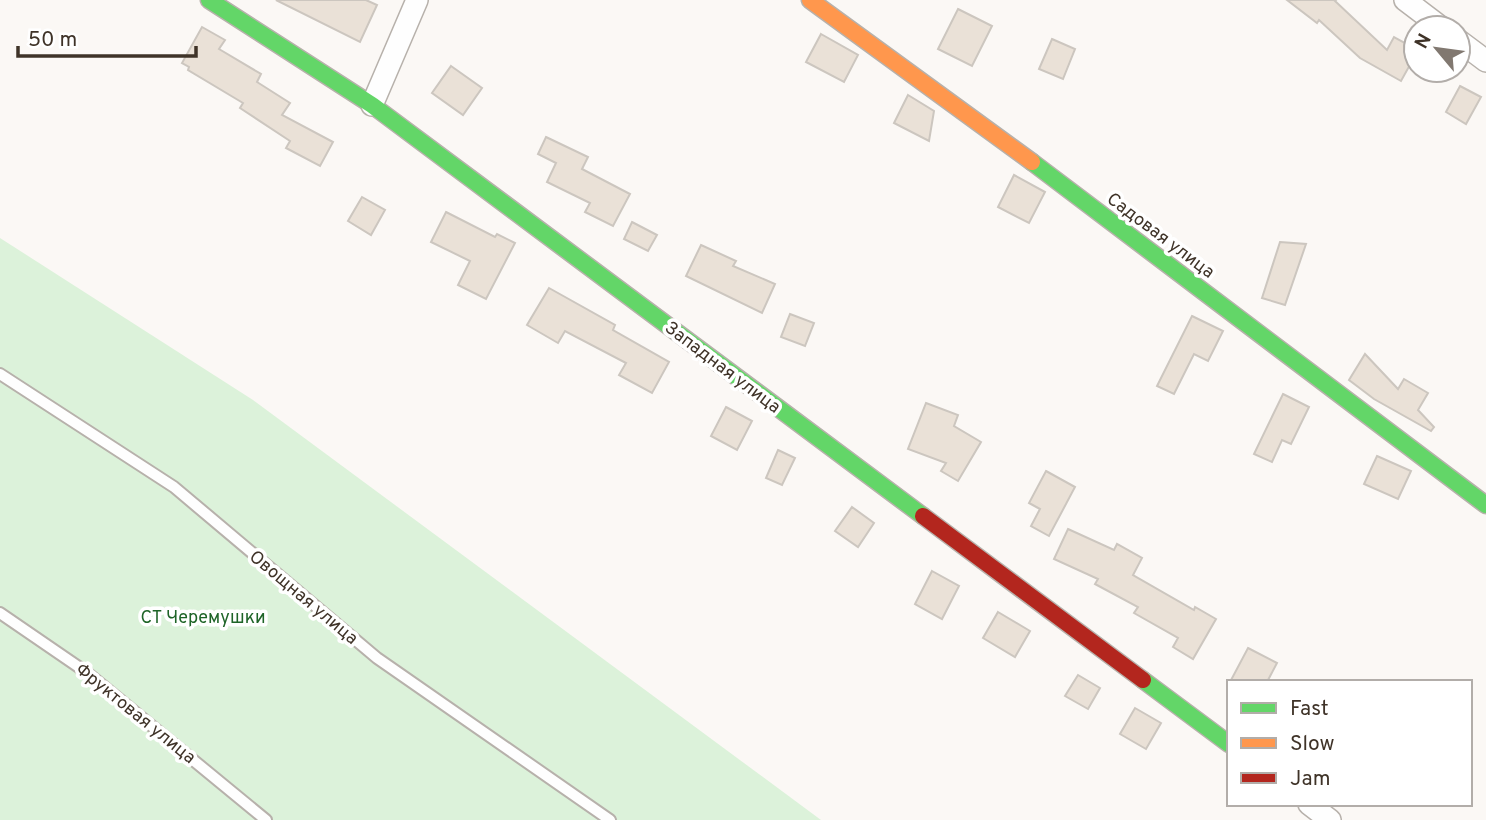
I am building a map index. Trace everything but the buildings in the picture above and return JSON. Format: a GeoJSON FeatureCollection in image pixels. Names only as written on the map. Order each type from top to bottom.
{"type":"FeatureCollection","features":[{"type":"Feature","properties":{"kind":"street","name":"Западная улица"},"geometry":{"type":"LineString","coordinates":[[209,0],[373,105],[1227,743]]}},
{"type":"Feature","properties":{"kind":"street"},"geometry":{"type":"LineString","coordinates":[[373,105],[417,0]]}},
{"type":"Feature","properties":{"kind":"street","name":"Садовая улица"},"geometry":{"type":"LineString","coordinates":[[810,0],[1057,180],[1486,505]]}},
{"type":"Feature","properties":{"kind":"street"},"geometry":{"type":"LineString","coordinates":[[1405,0],[1424,14]]}},
{"type":"Feature","properties":{"kind":"street"},"geometry":{"type":"LineString","coordinates":[[1312,806],[1331,820]]}},
{"type":"Feature","properties":{"kind":"lane","name":"Овощная улица"},"geometry":{"type":"LineString","coordinates":[[0,373],[174,487],[377,658],[610,820]]}},
{"type":"Feature","properties":{"kind":"lane","name":"Фруктовая улица"},"geometry":{"type":"LineString","coordinates":[[0,613],[86,672],[267,820]]}},
{"type":"Feature","properties":{"kind":"green space","name":"СТ Черемушки"},"geometry":{"type":"Polygon","coordinates":[[[0,238],[253,400],[821,820],[0,820],[0,238]]]}},
{"type":"Feature","properties":{"kind":"traffic: fast"},"geometry":{"type":"LineString","coordinates":[[209,0],[372,105],[923,516]]}},
{"type":"Feature","properties":{"kind":"traffic: fast"},"geometry":{"type":"LineString","coordinates":[[1032,162],[1486,505]]}},
{"type":"Feature","properties":{"kind":"traffic: fast"},"geometry":{"type":"LineString","coordinates":[[1143,680],[1227,743]]}},
{"type":"Feature","properties":{"kind":"traffic: slow"},"geometry":{"type":"LineString","coordinates":[[810,0],[1032,162]]}},
{"type":"Feature","properties":{"kind":"traffic: jam"},"geometry":{"type":"LineString","coordinates":[[923,516],[1143,680]]}}]}
